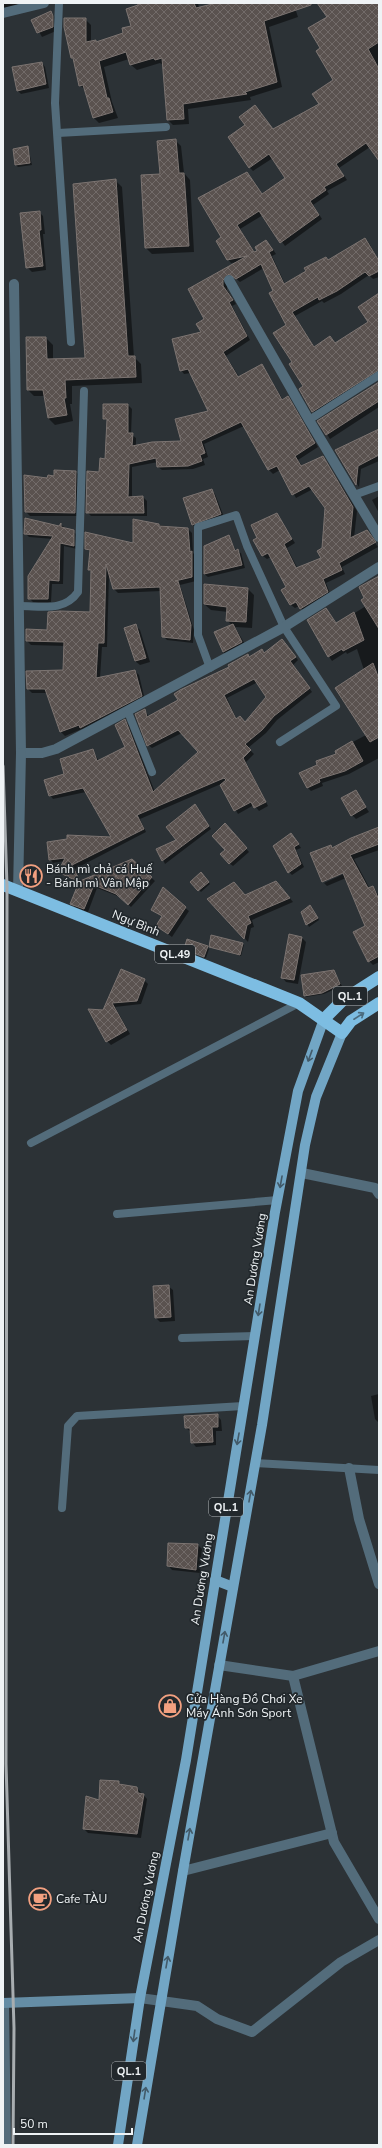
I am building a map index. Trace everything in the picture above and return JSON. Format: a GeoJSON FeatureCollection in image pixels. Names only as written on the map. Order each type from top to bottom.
{"type":"FeatureCollection","features":[{"type":"Feature","properties":{"kind":"highway","name":"Ngự Bình"},"geometry":{"type":"LineString","coordinates":[[3,885],[299,1003],[342,1033]]}},
{"type":"Feature","properties":{"kind":"highway","name":"QL.1"},"geometry":{"type":"LineString","coordinates":[[324,1019],[343,1000],[379,977]]}},
{"type":"Feature","properties":{"kind":"highway","name":"QL.1"},"geometry":{"type":"LineString","coordinates":[[342,1033],[351,1021],[379,1003]]}},
{"type":"Feature","properties":{"kind":"main road","name":"An Dương Vương"},"geometry":{"type":"LineString","coordinates":[[118,2145],[140,1998],[186,1760],[278,1200],[298,1091],[324,1019]]}},
{"type":"Feature","properties":{"kind":"main road","name":"QL.1"},"geometry":{"type":"LineString","coordinates":[[137,2145],[160,2001],[255,1463],[302,1173],[305,1145],[316,1097],[342,1033]]}},
{"type":"Feature","properties":{"kind":"main road"},"geometry":{"type":"LineString","coordinates":[[215,1580],[233,1587]]}},
{"type":"Feature","properties":{"kind":"street"},"geometry":{"type":"LineString","coordinates":[[3,13],[24,5],[44,3]]}},
{"type":"Feature","properties":{"kind":"street"},"geometry":{"type":"LineString","coordinates":[[229,280],[309,420],[379,537]]}},
{"type":"Feature","properties":{"kind":"street"},"geometry":{"type":"LineString","coordinates":[[14,284],[21,753],[18,891]]}},
{"type":"Feature","properties":{"kind":"street"},"geometry":{"type":"LineString","coordinates":[[21,753],[42,753],[56,749],[128,712],[284,627],[379,567]]}},
{"type":"Feature","properties":{"kind":"street"},"geometry":{"type":"LineString","coordinates":[[302,1173],[375,1188],[379,1194]]}},
{"type":"Feature","properties":{"kind":"street"},"geometry":{"type":"LineString","coordinates":[[349,1468],[359,1519],[378,1581]]}},
{"type":"Feature","properties":{"kind":"street"},"geometry":{"type":"LineString","coordinates":[[219,1666],[293,1676],[379,1651]]}},
{"type":"Feature","properties":{"kind":"street"},"geometry":{"type":"LineString","coordinates":[[293,1676],[334,1842],[379,1919]]}},
{"type":"Feature","properties":{"kind":"street"},"geometry":{"type":"LineString","coordinates":[[183,1871],[332,1833]]}},
{"type":"Feature","properties":{"kind":"street"},"geometry":{"type":"LineString","coordinates":[[6,2145],[4,2003],[140,1998],[197,2006],[217,2019],[252,2032],[341,1962],[379,1940]]}},
{"type":"Feature","properties":{"kind":"lane"},"geometry":{"type":"LineString","coordinates":[[59,3],[55,103],[71,342]]}},
{"type":"Feature","properties":{"kind":"lane"},"geometry":{"type":"LineString","coordinates":[[58,133],[166,127]]}},
{"type":"Feature","properties":{"kind":"lane"},"geometry":{"type":"LineString","coordinates":[[309,420],[379,375]]}},
{"type":"Feature","properties":{"kind":"lane"},"geometry":{"type":"LineString","coordinates":[[20,606],[60,606],[72,601],[78,592],[84,391]]}},
{"type":"Feature","properties":{"kind":"lane"},"geometry":{"type":"LineString","coordinates":[[354,495],[379,486]]}},
{"type":"Feature","properties":{"kind":"lane"},"geometry":{"type":"LineString","coordinates":[[210,668],[198,635],[198,527],[236,515],[247,546],[284,627],[336,706],[280,742]]}},
{"type":"Feature","properties":{"kind":"lane"},"geometry":{"type":"LineString","coordinates":[[128,712],[152,772]]}},
{"type":"Feature","properties":{"kind":"lane"},"geometry":{"type":"LineString","coordinates":[[31,1143],[299,1003]]}},
{"type":"Feature","properties":{"kind":"lane"},"geometry":{"type":"LineString","coordinates":[[117,1214],[278,1200]]}},
{"type":"Feature","properties":{"kind":"lane"},"geometry":{"type":"LineString","coordinates":[[182,1338],[255,1336]]}},
{"type":"Feature","properties":{"kind":"lane"},"geometry":{"type":"LineString","coordinates":[[62,1508],[68,1426],[77,1416],[243,1406]]}},
{"type":"Feature","properties":{"kind":"lane"},"geometry":{"type":"LineString","coordinates":[[255,1463],[379,1470]]}},
{"type":"Feature","properties":{"kind":"building"},"geometry":{"type":"Polygon","coordinates":[[[138,3],[194,3],[196,8],[216,3],[311,3],[311,5],[264,21],[277,82],[245,92],[247,94],[183,104],[184,119],[167,120],[162,58],[155,60],[154,58],[130,65],[126,52],[99,61],[107,98],[109,98],[113,112],[93,118],[83,85],[79,86],[64,27],[64,18],[86,18],[86,42],[96,40],[96,42],[123,33],[122,28],[131,26],[126,9],[138,5],[138,3]]]}},
{"type":"Feature","properties":{"kind":"building"},"geometry":{"type":"Polygon","coordinates":[[[317,3],[379,3],[379,42],[368,49],[379,69],[379,161],[366,143],[336,164],[344,176],[324,187],[326,190],[310,201],[319,215],[280,243],[259,211],[237,225],[254,252],[257,251],[255,247],[266,240],[273,250],[269,252],[284,284],[306,271],[304,268],[326,257],[328,260],[365,238],[379,261],[379,271],[369,276],[365,272],[337,291],[319,300],[318,297],[292,312],[314,347],[330,336],[335,343],[368,322],[358,307],[379,293],[379,370],[312,412],[299,389],[303,386],[289,364],[292,362],[273,333],[286,325],[269,293],[273,291],[261,264],[236,279],[229,274],[223,280],[223,286],[233,300],[229,302],[247,336],[223,352],[238,377],[262,364],[282,400],[288,396],[315,443],[295,456],[301,466],[323,456],[353,507],[350,538],[367,530],[376,542],[339,563],[342,570],[323,579],[328,592],[300,609],[296,602],[290,605],[281,590],[286,587],[268,553],[262,556],[253,540],[257,538],[251,525],[277,513],[292,539],[284,544],[296,568],[321,558],[317,551],[322,548],[325,508],[309,486],[292,495],[277,466],[268,470],[241,422],[201,441],[205,453],[200,455],[202,461],[188,466],[157,467],[156,458],[129,464],[128,497],[143,496],[144,513],[86,513],[87,471],[99,472],[100,458],[105,459],[107,419],[103,419],[103,404],[128,404],[128,433],[133,433],[132,446],[152,442],[181,441],[175,419],[208,411],[188,369],[180,371],[172,339],[201,332],[196,324],[204,319],[188,289],[247,256],[227,260],[216,241],[221,237],[198,198],[247,172],[262,194],[285,178],[269,154],[249,168],[228,137],[245,125],[239,117],[255,105],[273,129],[319,104],[312,94],[333,80],[316,51],[320,48],[308,28],[327,17],[317,3]]]}},
{"type":"Feature","properties":{"kind":"building"},"geometry":{"type":"Polygon","coordinates":[[[51,11],[53,16],[53,27],[37,33],[31,20],[51,11]]]}},
{"type":"Feature","properties":{"kind":"building"},"geometry":{"type":"Polygon","coordinates":[[[42,62],[46,84],[17,91],[12,67],[42,62]]]}},
{"type":"Feature","properties":{"kind":"building"},"geometry":{"type":"Polygon","coordinates":[[[176,139],[179,173],[184,173],[189,246],[145,248],[141,175],[160,174],[157,141],[176,139]]]}},
{"type":"Feature","properties":{"kind":"building"},"geometry":{"type":"Polygon","coordinates":[[[28,146],[30,163],[15,165],[13,149],[28,146]]]}},
{"type":"Feature","properties":{"kind":"building"},"geometry":{"type":"Polygon","coordinates":[[[116,179],[128,356],[135,356],[136,377],[65,380],[66,398],[64,398],[67,415],[48,418],[43,390],[27,390],[26,337],[46,337],[47,359],[85,358],[73,184],[116,179]]]}},
{"type":"Feature","properties":{"kind":"building"},"geometry":{"type":"Polygon","coordinates":[[[40,211],[41,230],[39,230],[43,266],[26,268],[20,213],[40,211]]]}},
{"type":"Feature","properties":{"kind":"building"},"geometry":{"type":"Polygon","coordinates":[[[379,382],[379,401],[326,435],[317,421],[379,382]]]}},
{"type":"Feature","properties":{"kind":"building"},"geometry":{"type":"Polygon","coordinates":[[[379,429],[379,455],[358,466],[356,485],[335,450],[379,429]]]}},
{"type":"Feature","properties":{"kind":"building"},"geometry":{"type":"Polygon","coordinates":[[[54,470],[76,471],[75,513],[25,512],[24,475],[47,478],[48,475],[54,476],[54,470]]]}},
{"type":"Feature","properties":{"kind":"building"},"geometry":{"type":"Polygon","coordinates":[[[212,489],[221,514],[192,525],[183,498],[212,489]]]}},
{"type":"Feature","properties":{"kind":"building"},"geometry":{"type":"Polygon","coordinates":[[[25,518],[59,526],[61,523],[61,527],[74,530],[74,546],[60,543],[59,581],[49,580],[48,599],[28,599],[28,576],[53,536],[24,534],[25,518]]]}},
{"type":"Feature","properties":{"kind":"building"},"geometry":{"type":"Polygon","coordinates":[[[133,519],[159,524],[159,526],[188,528],[190,552],[192,551],[192,577],[175,581],[178,581],[191,625],[190,640],[162,637],[160,587],[113,589],[106,564],[104,643],[98,643],[96,678],[135,670],[142,696],[80,728],[79,725],[60,732],[45,689],[27,689],[26,671],[63,670],[64,642],[26,641],[26,629],[47,630],[48,612],[90,612],[91,570],[88,570],[90,550],[85,549],[85,532],[133,543],[133,519]]]}},
{"type":"Feature","properties":{"kind":"building"},"geometry":{"type":"Polygon","coordinates":[[[229,535],[235,551],[238,549],[242,565],[204,574],[204,546],[229,535]]]}},
{"type":"Feature","properties":{"kind":"building"},"geometry":{"type":"Polygon","coordinates":[[[379,576],[379,629],[361,600],[364,598],[359,587],[379,576]]]}},
{"type":"Feature","properties":{"kind":"building"},"geometry":{"type":"Polygon","coordinates":[[[204,584],[248,588],[246,622],[226,621],[227,607],[204,604],[204,584]]]}},
{"type":"Feature","properties":{"kind":"building"},"geometry":{"type":"Polygon","coordinates":[[[326,608],[336,623],[354,612],[364,640],[343,651],[342,649],[328,657],[307,620],[326,608]]]}},
{"type":"Feature","properties":{"kind":"building"},"geometry":{"type":"Polygon","coordinates":[[[136,624],[146,658],[135,661],[124,628],[136,624]]]}},
{"type":"Feature","properties":{"kind":"building"},"geometry":{"type":"Polygon","coordinates":[[[233,624],[242,642],[223,652],[214,632],[233,624]]]}},
{"type":"Feature","properties":{"kind":"building"},"geometry":{"type":"Polygon","coordinates":[[[282,639],[296,657],[290,661],[310,688],[274,716],[262,730],[245,744],[251,750],[243,758],[266,802],[254,808],[251,802],[234,811],[220,785],[226,780],[224,778],[137,815],[144,829],[72,865],[80,881],[132,859],[152,877],[128,905],[116,894],[94,885],[84,909],[70,904],[79,882],[58,872],[65,858],[49,860],[47,842],[67,839],[67,835],[111,837],[83,788],[49,796],[44,780],[64,774],[60,759],[93,749],[97,761],[125,747],[115,725],[125,719],[153,792],[198,752],[178,730],[147,746],[135,714],[145,709],[147,717],[178,700],[174,694],[180,690],[229,667],[228,665],[248,654],[249,657],[262,649],[264,653],[282,639]],[[254,679],[224,695],[236,719],[240,716],[245,722],[266,697],[254,679]]]}},
{"type":"Feature","properties":{"kind":"building"},"geometry":{"type":"Polygon","coordinates":[[[373,663],[379,679],[379,737],[370,742],[335,688],[373,663]]]}},
{"type":"Feature","properties":{"kind":"building"},"geometry":{"type":"Polygon","coordinates":[[[352,741],[363,761],[345,771],[319,779],[320,782],[307,788],[299,773],[317,765],[316,761],[336,754],[335,751],[352,741]]]}},
{"type":"Feature","properties":{"kind":"building"},"geometry":{"type":"Polygon","coordinates":[[[356,790],[366,807],[351,816],[341,798],[356,790]]]}},
{"type":"Feature","properties":{"kind":"building"},"geometry":{"type":"Polygon","coordinates":[[[195,804],[209,826],[162,861],[156,849],[176,840],[166,827],[195,804]]]}},
{"type":"Feature","properties":{"kind":"building"},"geometry":{"type":"Polygon","coordinates":[[[225,823],[247,848],[229,864],[220,854],[225,850],[212,836],[225,823]]]}},
{"type":"Feature","properties":{"kind":"building"},"geometry":{"type":"Polygon","coordinates":[[[379,827],[379,844],[350,855],[368,888],[373,886],[379,900],[379,956],[368,962],[353,932],[365,926],[343,873],[322,882],[310,853],[331,845],[332,848],[351,838],[379,827]]]}},
{"type":"Feature","properties":{"kind":"building"},"geometry":{"type":"Polygon","coordinates":[[[291,833],[299,844],[294,847],[301,864],[288,873],[273,846],[291,833]]]}},
{"type":"Feature","properties":{"kind":"building"},"geometry":{"type":"Polygon","coordinates":[[[201,872],[209,882],[198,891],[190,882],[201,872]]]}},
{"type":"Feature","properties":{"kind":"building"},"geometry":{"type":"Polygon","coordinates":[[[276,881],[290,898],[248,916],[251,923],[247,925],[244,939],[207,899],[234,882],[245,895],[276,881]]]}},
{"type":"Feature","properties":{"kind":"building"},"geometry":{"type":"Polygon","coordinates":[[[163,887],[186,907],[168,934],[156,926],[162,916],[151,910],[163,887]]]}},
{"type":"Feature","properties":{"kind":"building"},"geometry":{"type":"Polygon","coordinates":[[[310,905],[318,918],[306,925],[301,912],[310,905]]]}},
{"type":"Feature","properties":{"kind":"building"},"geometry":{"type":"Polygon","coordinates":[[[289,934],[302,937],[294,980],[281,978],[289,934]]]}},
{"type":"Feature","properties":{"kind":"building"},"geometry":{"type":"Polygon","coordinates":[[[211,935],[243,943],[240,955],[209,947],[211,935]]]}},
{"type":"Feature","properties":{"kind":"building"},"geometry":{"type":"Polygon","coordinates":[[[187,939],[208,946],[204,957],[184,949],[187,939]]]}},
{"type":"Feature","properties":{"kind":"building"},"geometry":{"type":"Polygon","coordinates":[[[121,969],[145,979],[137,1001],[112,1003],[127,1030],[106,1042],[88,1009],[103,1010],[121,969]]]}},
{"type":"Feature","properties":{"kind":"building"},"geometry":{"type":"Polygon","coordinates":[[[334,970],[340,984],[322,993],[304,996],[301,975],[334,970]]]}},
{"type":"Feature","properties":{"kind":"building"},"geometry":{"type":"Polygon","coordinates":[[[169,1285],[171,1317],[155,1318],[153,1286],[169,1285]]]}},
{"type":"Feature","properties":{"kind":"building"},"geometry":{"type":"Polygon","coordinates":[[[218,1414],[218,1427],[212,1427],[213,1442],[191,1443],[190,1428],[185,1428],[184,1416],[218,1414]]]}},
{"type":"Feature","properties":{"kind":"building"},"geometry":{"type":"Polygon","coordinates":[[[168,1543],[198,1544],[196,1570],[167,1566],[168,1543]]]}},
{"type":"Feature","properties":{"kind":"building"},"geometry":{"type":"Polygon","coordinates":[[[100,1780],[119,1781],[119,1784],[137,1787],[138,1793],[144,1794],[137,1834],[83,1829],[86,1796],[99,1800],[100,1780]]]}},
{"type":"Feature","properties":{"kind":"railway"},"geometry":{"type":"LineString","coordinates":[[3,766],[7,886],[6,1764],[14,2028],[13,2145]]}},
{"type":"Feature","properties":{"kind":"place","name":"Bánh mì chả cá Huế - Bánh mì Vân Mập"},"geometry":{"type":"Point","coordinates":[31,876]}},
{"type":"Feature","properties":{"kind":"place","name":"Cửa Hàng Đồ Chơi Xe Máy Ánh Sơn Sport"},"geometry":{"type":"Point","coordinates":[170,1706]}},
{"type":"Feature","properties":{"kind":"place","name":"Cafe TÀU"},"geometry":{"type":"Point","coordinates":[40,1899]}}]}
